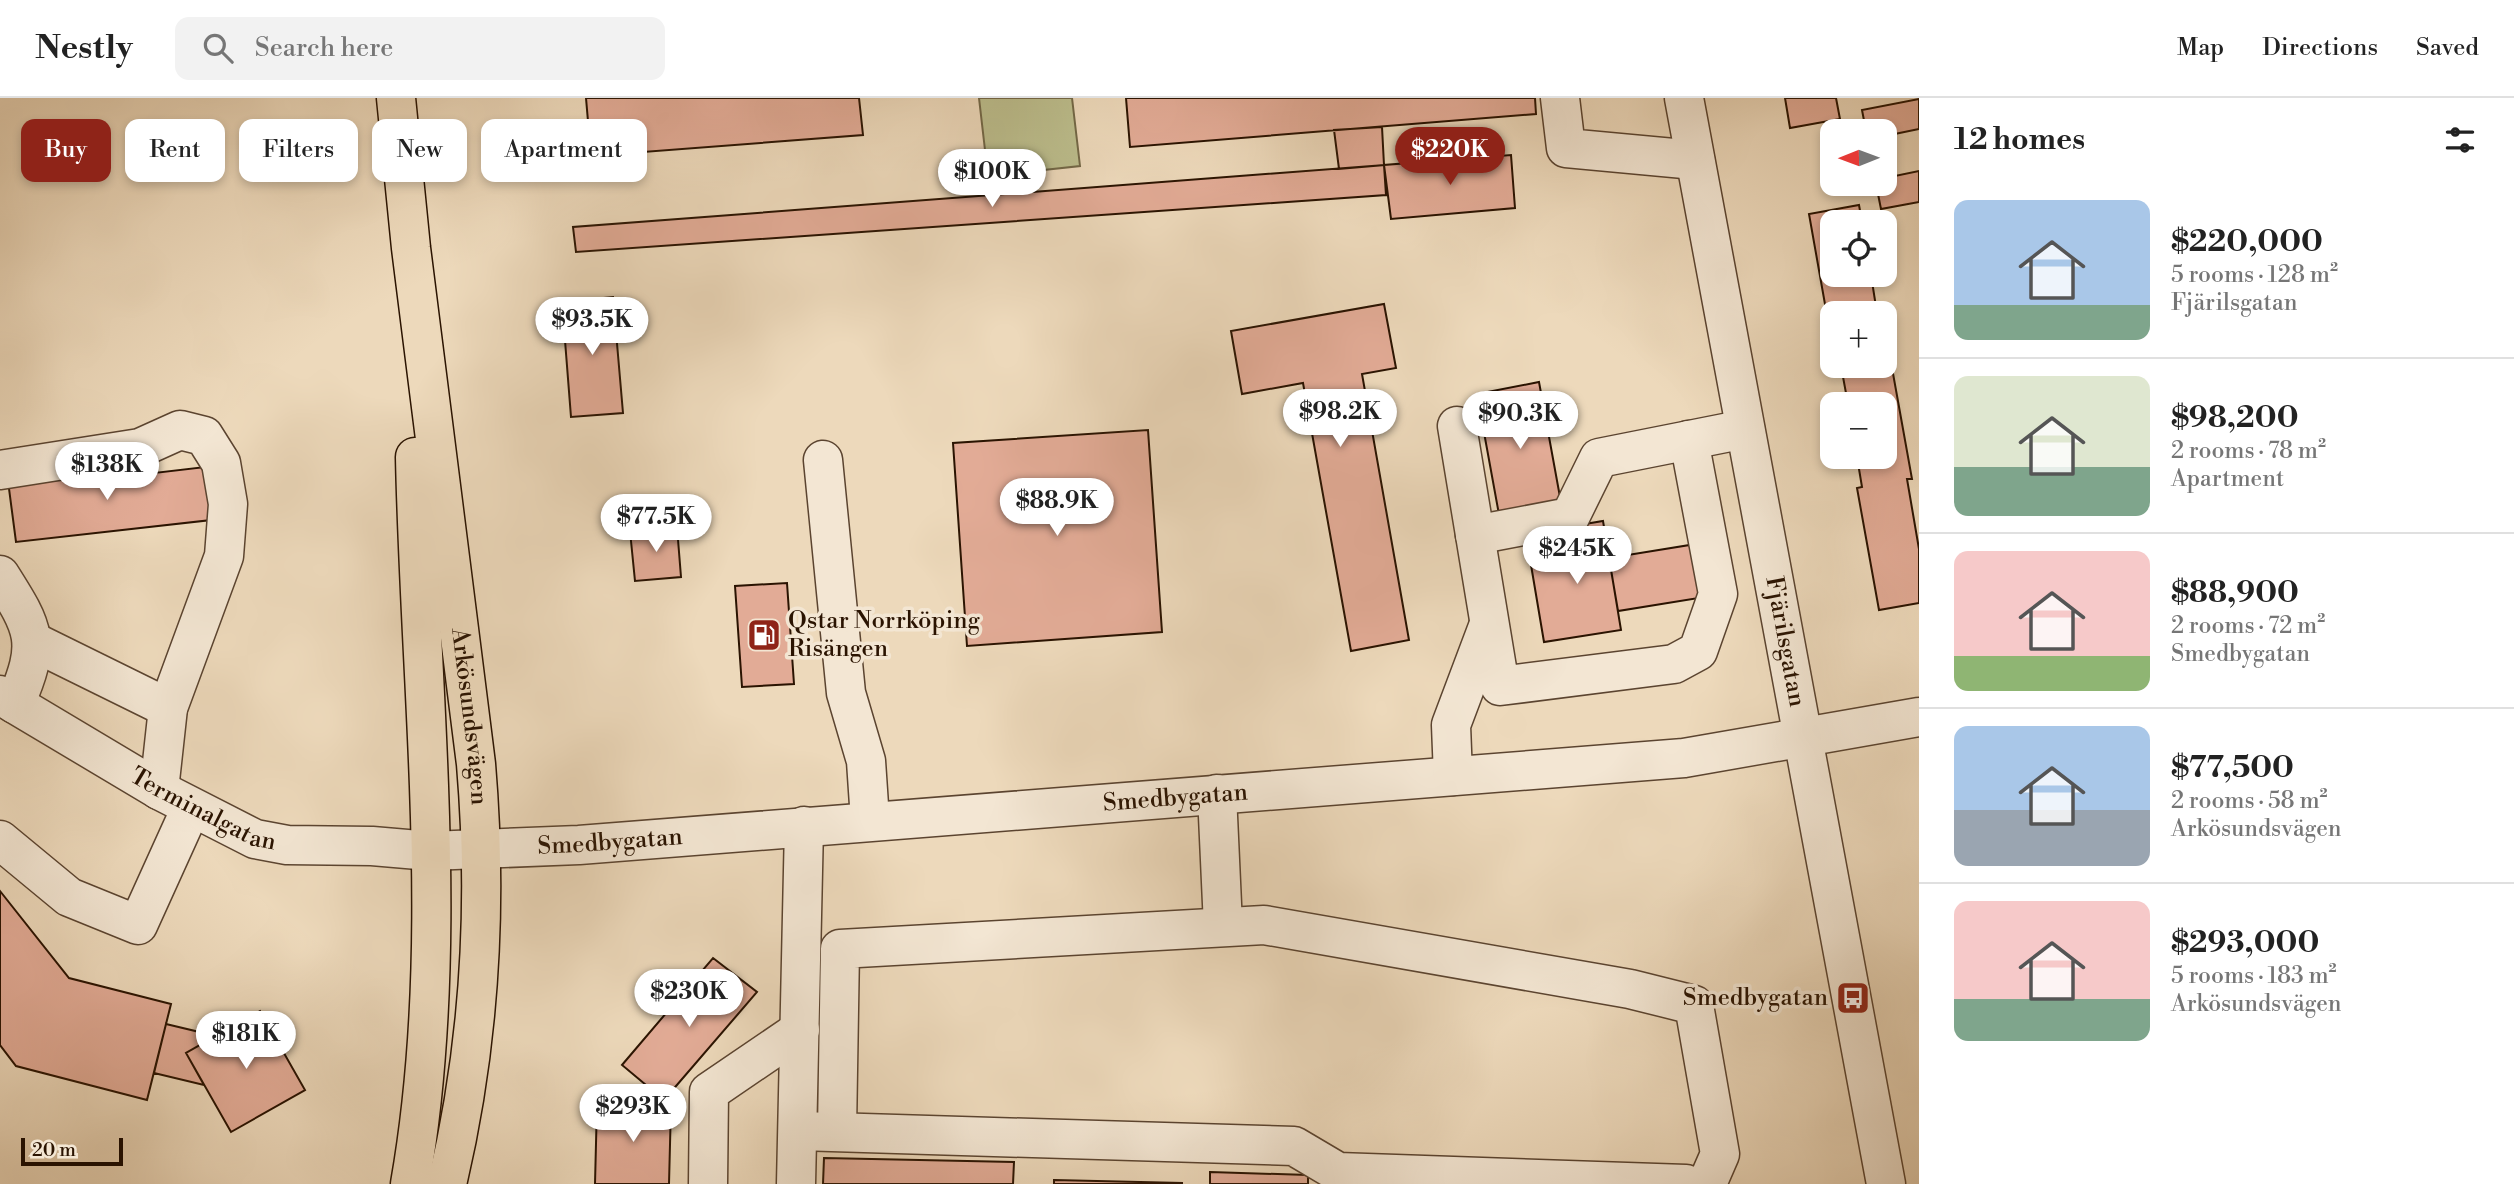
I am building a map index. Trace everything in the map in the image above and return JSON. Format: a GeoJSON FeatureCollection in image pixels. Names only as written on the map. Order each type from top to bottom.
{"type":"FeatureCollection","features":[{"type":"Feature","properties":{"kind":"main road","name":"Arkösundsvägen"},"geometry":{"type":"LineString","coordinates":[[396,98],[411,248],[474,750],[483,850],[472,1053],[447,1184]]}},
{"type":"Feature","properties":{"kind":"main road","name":"Arkösundsvägen"},"geometry":{"type":"LineString","coordinates":[[410,1184],[422,1115],[428,1029],[430,851],[416,509],[411,248]]}},
{"type":"Feature","properties":{"kind":"street"},"geometry":{"type":"LineString","coordinates":[[1560,98],[1566,148],[1695,160]]}},
{"type":"Feature","properties":{"kind":"street","name":"Fjärilsgatan"},"geometry":{"type":"LineString","coordinates":[[1684,98],[1886,1184]]}},
{"type":"Feature","properties":{"kind":"street"},"geometry":{"type":"LineString","coordinates":[[1457,426],[1500,686],[1674,664],[1698,651],[1718,594],[1689,440]]}},
{"type":"Feature","properties":{"kind":"street"},"geometry":{"type":"LineString","coordinates":[[1475,535],[1570,517],[1599,458],[1745,429]]}},
{"type":"Feature","properties":{"kind":"street"},"geometry":{"type":"LineString","coordinates":[[0,470],[141,448],[180,430],[204,436],[222,463],[229,504],[224,556],[168,708],[175,799],[138,925],[69,897],[0,840]]}},
{"type":"Feature","properties":{"kind":"street"},"geometry":{"type":"LineString","coordinates":[[823,460],[846,693],[866,761],[870,820]]}},
{"type":"Feature","properties":{"kind":"street"},"geometry":{"type":"LineString","coordinates":[[0,575],[31,625],[32,641],[27,677],[7,699]]}},
{"type":"Feature","properties":{"kind":"street"},"geometry":{"type":"LineString","coordinates":[[1453,776],[1451,724],[1490,622]]}},
{"type":"Feature","properties":{"kind":"street"},"geometry":{"type":"LineString","coordinates":[[32,641],[168,708]]}},
{"type":"Feature","properties":{"kind":"street","name":"Terminalgatan"},"geometry":{"type":"LineString","coordinates":[[7,699],[175,799],[255,839],[276,843],[430,851]]}},
{"type":"Feature","properties":{"kind":"street","name":"Smedbygatan"},"geometry":{"type":"LineString","coordinates":[[430,851],[483,850],[1684,758],[1919,717]]}},
{"type":"Feature","properties":{"kind":"street"},"geometry":{"type":"LineString","coordinates":[[1217,794],[1223,926]]}},
{"type":"Feature","properties":{"kind":"street"},"geometry":{"type":"LineString","coordinates":[[796,1184],[804,826]]}},
{"type":"Feature","properties":{"kind":"street"},"geometry":{"type":"LineString","coordinates":[[837,1131],[840,949],[1264,925],[1630,989],[1694,1004],[1720,1154],[1707,1184]]}},
{"type":"Feature","properties":{"kind":"street"},"geometry":{"type":"LineString","coordinates":[[708,1184],[709,1092],[800,1030]]}},
{"type":"Feature","properties":{"kind":"street"},"geometry":{"type":"LineString","coordinates":[[799,1131],[1294,1146],[1338,1172],[1686,1184]]}},
{"type":"Feature","properties":{"kind":"green space"},"geometry":{"type":"Polygon","coordinates":[[[979,98],[1072,98],[1080,166],[988,176],[979,98]]]}},
{"type":"Feature","properties":{"kind":"building"},"geometry":{"type":"Polygon","coordinates":[[[586,98],[859,98],[863,135],[647,152],[647,119],[588,119],[586,98]]]}},
{"type":"Feature","properties":{"kind":"building"},"geometry":{"type":"Polygon","coordinates":[[[1126,98],[1535,98],[1536,114],[1130,147],[1126,98]]]}},
{"type":"Feature","properties":{"kind":"building"},"geometry":{"type":"Polygon","coordinates":[[[1785,98],[1836,98],[1840,119],[1820,119],[1820,123],[1790,128],[1785,98]]]}},
{"type":"Feature","properties":{"kind":"building"},"geometry":{"type":"Polygon","coordinates":[[[1919,99],[1919,129],[1897,134],[1897,119],[1864,119],[1862,110],[1919,99]]]}},
{"type":"Feature","properties":{"kind":"building"},"geometry":{"type":"Polygon","coordinates":[[[1382,127],[1384,165],[1339,169],[1334,130],[1382,127]]]}},
{"type":"Feature","properties":{"kind":"building"},"geometry":{"type":"Polygon","coordinates":[[[1511,155],[1515,208],[1391,219],[1384,165],[1511,155]]]}},
{"type":"Feature","properties":{"kind":"building"},"geometry":{"type":"Polygon","coordinates":[[[1384,165],[1386,195],[576,252],[573,227],[1384,165]]]}},
{"type":"Feature","properties":{"kind":"building"},"geometry":{"type":"Polygon","coordinates":[[[1919,171],[1919,202],[1881,209],[1878,196],[1897,196],[1897,176],[1919,171]]]}},
{"type":"Feature","properties":{"kind":"building"},"geometry":{"type":"Polygon","coordinates":[[[1859,205],[1860,210],[1831,210],[1859,205]]]}},
{"type":"Feature","properties":{"kind":"building"},"geometry":{"type":"Polygon","coordinates":[[[1820,212],[1820,276],[1809,214],[1820,212]]]}},
{"type":"Feature","properties":{"kind":"building"},"geometry":{"type":"Polygon","coordinates":[[[1822,287],[1873,287],[1875,301],[1824,301],[1822,287]]]}},
{"type":"Feature","properties":{"kind":"building"},"geometry":{"type":"Polygon","coordinates":[[[613,297],[623,413],[571,417],[562,302],[613,297]]]}},
{"type":"Feature","properties":{"kind":"building"},"geometry":{"type":"Polygon","coordinates":[[[1384,304],[1396,368],[1362,374],[1409,640],[1351,651],[1303,383],[1242,394],[1231,331],[1384,304]]]}},
{"type":"Feature","properties":{"kind":"building"},"geometry":{"type":"Polygon","coordinates":[[[1843,378],[1894,378],[1896,392],[1846,392],[1843,378]]]}},
{"type":"Feature","properties":{"kind":"building"},"geometry":{"type":"Polygon","coordinates":[[[1539,382],[1562,508],[1500,520],[1477,394],[1539,382]]]}},
{"type":"Feature","properties":{"kind":"building"},"geometry":{"type":"Polygon","coordinates":[[[1897,396],[1912,479],[1907,479],[1919,549],[1919,603],[1879,610],[1857,488],[1862,487],[1859,469],[1897,469],[1897,396]]]}},
{"type":"Feature","properties":{"kind":"building"},"geometry":{"type":"Polygon","coordinates":[[[1148,430],[1162,632],[967,646],[953,443],[1148,430]]]}},
{"type":"Feature","properties":{"kind":"building"},"geometry":{"type":"Polygon","coordinates":[[[128,467],[129,476],[205,467],[211,520],[16,542],[8,481],[128,467]]]}},
{"type":"Feature","properties":{"kind":"building"},"geometry":{"type":"Polygon","coordinates":[[[1603,521],[1621,630],[1544,642],[1530,559],[1566,554],[1561,528],[1603,521]]]}},
{"type":"Feature","properties":{"kind":"building"},"geometry":{"type":"Polygon","coordinates":[[[677,527],[681,577],[635,581],[630,531],[677,527]]]}},
{"type":"Feature","properties":{"kind":"building"},"geometry":{"type":"Polygon","coordinates":[[[1696,544],[1705,597],[1618,611],[1609,558],[1696,544]]]}},
{"type":"Feature","properties":{"kind":"building","name":"Qstar Norrköping Risängen"},"geometry":{"type":"Polygon","coordinates":[[[787,583],[794,684],[742,687],[735,586],[787,583]]]}},
{"type":"Feature","properties":{"kind":"building"},"geometry":{"type":"Polygon","coordinates":[[[0,891],[69,978],[171,1004],[147,1100],[16,1066],[0,1045],[0,891]]]}},
{"type":"Feature","properties":{"kind":"building"},"geometry":{"type":"Polygon","coordinates":[[[713,958],[757,992],[664,1100],[622,1065],[713,958]]]}},
{"type":"Feature","properties":{"kind":"building"},"geometry":{"type":"Polygon","coordinates":[[[260,1011],[305,1090],[231,1132],[186,1053],[260,1011]]]}},
{"type":"Feature","properties":{"kind":"building"},"geometry":{"type":"Polygon","coordinates":[[[166,1024],[216,1036],[186,1053],[204,1085],[154,1073],[166,1024]]]}},
{"type":"Feature","properties":{"kind":"building"},"geometry":{"type":"Polygon","coordinates":[[[597,1103],[671,1105],[669,1184],[595,1184],[597,1103]]]}},
{"type":"Feature","properties":{"kind":"building"},"geometry":{"type":"Polygon","coordinates":[[[824,1158],[1014,1162],[1013,1184],[823,1184],[824,1158]]]}},
{"type":"Feature","properties":{"kind":"building"},"geometry":{"type":"Polygon","coordinates":[[[1210,1172],[1308,1175],[1308,1184],[1210,1184],[1210,1172]]]}},
{"type":"Feature","properties":{"kind":"building"},"geometry":{"type":"Polygon","coordinates":[[[1054,1180],[1182,1183],[1182,1184],[1054,1184],[1054,1180]]]}},
{"type":"Feature","properties":{"kind":"place","name":"Qstar Norrköping Risängen"},"geometry":{"type":"Point","coordinates":[764,635]}},
{"type":"Feature","properties":{"kind":"place","name":"Smedbygatan"},"geometry":{"type":"Point","coordinates":[1853,998]}}]}
